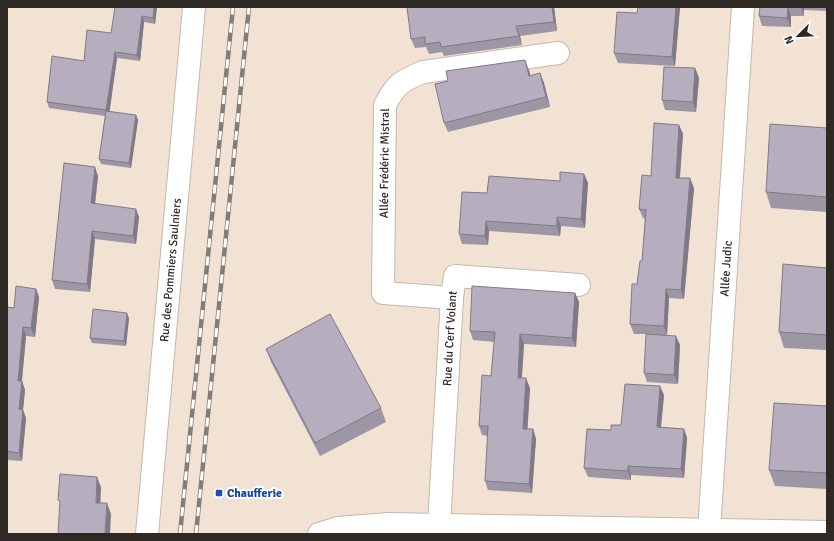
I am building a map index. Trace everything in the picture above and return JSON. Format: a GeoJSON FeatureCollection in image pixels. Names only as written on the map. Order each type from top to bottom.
{"type":"FeatureCollection","features":[{"type":"Feature","properties":{"kind":"street","name":"Rue des Pommiers Saulniers"},"geometry":{"type":"LineString","coordinates":[[147,534],[194,7]]}},
{"type":"Feature","properties":{"kind":"street","name":"Allée Judic"},"geometry":{"type":"LineString","coordinates":[[709,531],[743,7]]}},
{"type":"Feature","properties":{"kind":"street","name":"Allée Frédéric Mistral"},"geometry":{"type":"LineString","coordinates":[[452,298],[383,293],[385,105],[392,92],[402,80],[423,72],[558,53]]}},
{"type":"Feature","properties":{"kind":"street","name":"Rue du Cerf Volant"},"geometry":{"type":"LineString","coordinates":[[439,525],[452,298],[455,276],[578,286]]}},
{"type":"Feature","properties":{"kind":"street"},"geometry":{"type":"LineString","coordinates":[[318,534],[338,528],[390,524],[439,525],[482,530],[827,532]]}},
{"type":"Feature","properties":{"kind":"building"},"geometry":{"type":"Polygon","coordinates":[[[115,7],[154,7],[153,18],[142,16],[137,55],[115,52],[106,110],[47,102],[52,56],[84,61],[87,30],[111,33],[115,7]]]}},
{"type":"Feature","properties":{"kind":"building"},"geometry":{"type":"Polygon","coordinates":[[[407,7],[552,7],[554,22],[516,26],[519,36],[441,47],[440,42],[425,44],[425,37],[411,39],[407,7]]]}},
{"type":"Feature","properties":{"kind":"building"},"geometry":{"type":"Polygon","coordinates":[[[638,7],[676,7],[672,57],[614,53],[617,12],[637,13],[638,7]]]}},
{"type":"Feature","properties":{"kind":"building"},"geometry":{"type":"Polygon","coordinates":[[[760,7],[788,7],[787,18],[759,16],[760,7]]]}},
{"type":"Feature","properties":{"kind":"building"},"geometry":{"type":"Polygon","coordinates":[[[525,60],[529,76],[540,73],[546,97],[444,123],[435,84],[448,81],[446,71],[525,60]]]}},
{"type":"Feature","properties":{"kind":"building"},"geometry":{"type":"Polygon","coordinates":[[[664,67],[695,68],[693,102],[662,100],[664,67]]]}},
{"type":"Feature","properties":{"kind":"building"},"geometry":{"type":"Polygon","coordinates":[[[106,111],[136,115],[129,163],[99,159],[106,111]]]}},
{"type":"Feature","properties":{"kind":"building"},"geometry":{"type":"Polygon","coordinates":[[[654,123],[679,125],[676,178],[690,178],[681,290],[666,289],[664,326],[630,324],[632,284],[637,284],[640,261],[642,261],[646,210],[639,209],[642,175],[651,176],[654,123]]]}},
{"type":"Feature","properties":{"kind":"building"},"geometry":{"type":"Polygon","coordinates":[[[770,124],[827,128],[827,197],[766,192],[770,124]]]}},
{"type":"Feature","properties":{"kind":"building"},"geometry":{"type":"Polygon","coordinates":[[[64,163],[95,167],[91,203],[136,209],[133,236],[92,231],[87,284],[52,280],[64,163]]]}},
{"type":"Feature","properties":{"kind":"building"},"geometry":{"type":"Polygon","coordinates":[[[560,172],[584,174],[581,219],[557,217],[557,226],[486,221],[485,236],[459,234],[462,192],[487,193],[489,176],[560,181],[560,172]]]}},
{"type":"Feature","properties":{"kind":"building"},"geometry":{"type":"Polygon","coordinates":[[[783,264],[827,268],[827,335],[779,332],[783,264]]]}},
{"type":"Feature","properties":{"kind":"building"},"geometry":{"type":"Polygon","coordinates":[[[16,286],[36,289],[31,328],[23,327],[18,381],[22,381],[19,409],[23,410],[19,453],[7,451],[7,307],[14,308],[16,286]]]}},
{"type":"Feature","properties":{"kind":"building"},"geometry":{"type":"Polygon","coordinates":[[[472,286],[575,293],[572,338],[520,334],[518,378],[526,378],[523,429],[533,429],[529,484],[485,481],[488,426],[479,426],[482,375],[491,376],[495,332],[470,331],[472,286]]]}},
{"type":"Feature","properties":{"kind":"building"},"geometry":{"type":"Polygon","coordinates":[[[93,309],[127,313],[124,341],[90,338],[93,309]]]}},
{"type":"Feature","properties":{"kind":"building"},"geometry":{"type":"Polygon","coordinates":[[[330,314],[381,408],[315,443],[266,349],[330,314]]]}},
{"type":"Feature","properties":{"kind":"building"},"geometry":{"type":"Polygon","coordinates":[[[646,334],[676,336],[674,375],[644,373],[646,334]]]}},
{"type":"Feature","properties":{"kind":"building"},"geometry":{"type":"Polygon","coordinates":[[[625,384],[660,386],[657,427],[684,429],[681,469],[628,466],[628,471],[584,468],[587,429],[611,430],[611,425],[621,425],[625,384]]]}},
{"type":"Feature","properties":{"kind":"building"},"geometry":{"type":"Polygon","coordinates":[[[774,403],[827,406],[827,473],[769,470],[774,403]]]}},
{"type":"Feature","properties":{"kind":"building"},"geometry":{"type":"Polygon","coordinates":[[[60,474],[97,477],[96,503],[107,503],[105,534],[58,534],[60,474]]]}},
{"type":"Feature","properties":{"kind":"railway"},"geometry":{"type":"LineString","coordinates":[[180,534],[233,7]]}},
{"type":"Feature","properties":{"kind":"railway"},"geometry":{"type":"LineString","coordinates":[[196,534],[249,7]]}},
{"type":"Feature","properties":{"kind":"place","name":"Chaufferie"},"geometry":{"type":"Point","coordinates":[219,493]}}]}
